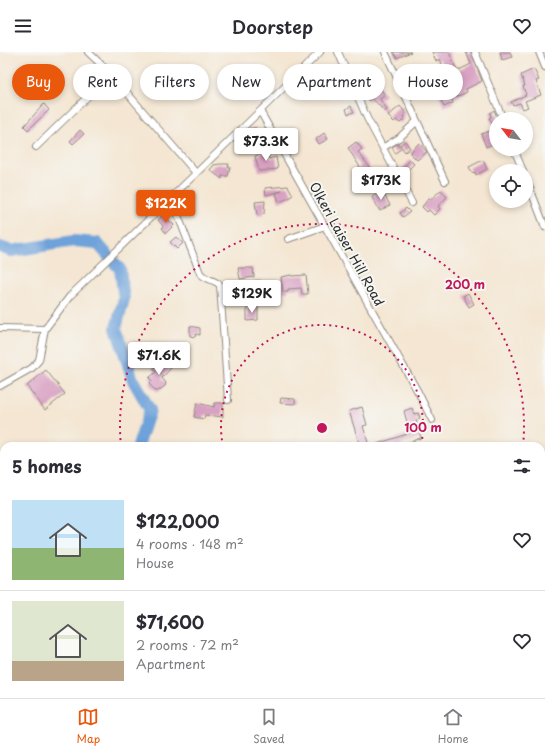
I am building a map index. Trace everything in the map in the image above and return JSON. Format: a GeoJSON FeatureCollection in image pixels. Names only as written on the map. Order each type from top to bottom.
{"type":"FeatureCollection","features":[{"type":"Feature","properties":{"kind":"street"},"geometry":{"type":"LineString","coordinates":[[88,52],[101,64]]}},
{"type":"Feature","properties":{"kind":"street"},"geometry":{"type":"LineString","coordinates":[[0,386],[32,368],[39,360],[45,329],[70,296],[320,52]]}},
{"type":"Feature","properties":{"kind":"street"},"geometry":{"type":"LineString","coordinates":[[338,52],[367,118],[384,147],[412,203]]}},
{"type":"Feature","properties":{"kind":"street"},"geometry":{"type":"LineString","coordinates":[[385,52],[445,181]]}},
{"type":"Feature","properties":{"kind":"street"},"geometry":{"type":"LineString","coordinates":[[475,52],[499,112]]}},
{"type":"Feature","properties":{"kind":"street"},"geometry":{"type":"LineString","coordinates":[[539,52],[545,67]]}},
{"type":"Feature","properties":{"kind":"street"},"geometry":{"type":"LineString","coordinates":[[132,98],[196,173]]}},
{"type":"Feature","properties":{"kind":"street"},"geometry":{"type":"LineString","coordinates":[[36,147],[84,100]]}},
{"type":"Feature","properties":{"kind":"street","name":"Olkeri Laiser Hill Road"},"geometry":{"type":"LineString","coordinates":[[260,111],[418,392],[432,420]]}},
{"type":"Feature","properties":{"kind":"street"},"geometry":{"type":"LineString","coordinates":[[384,147],[399,138],[417,121]]}},
{"type":"Feature","properties":{"kind":"street"},"geometry":{"type":"LineString","coordinates":[[533,196],[545,226]]}},
{"type":"Feature","properties":{"kind":"street"},"geometry":{"type":"LineString","coordinates":[[171,197],[200,273],[220,285],[228,400]]}},
{"type":"Feature","properties":{"kind":"street"},"geometry":{"type":"LineString","coordinates":[[288,239],[325,226]]}},
{"type":"Feature","properties":{"kind":"street"},"geometry":{"type":"LineString","coordinates":[[0,328],[45,329]]}},
{"type":"Feature","properties":{"kind":"building"},"geometry":{"type":"Polygon","coordinates":[[[393,52],[411,52],[397,58],[393,52]]]}},
{"type":"Feature","properties":{"kind":"building"},"geometry":{"type":"Polygon","coordinates":[[[432,52],[449,52],[454,64],[442,64],[440,59],[436,61],[432,52]]]}},
{"type":"Feature","properties":{"kind":"building"},"geometry":{"type":"Polygon","coordinates":[[[466,52],[471,52],[482,81],[466,89],[467,92],[463,94],[463,68],[471,64],[466,52]]]}},
{"type":"Feature","properties":{"kind":"building"},"geometry":{"type":"Polygon","coordinates":[[[500,52],[510,52],[512,57],[502,60],[500,52]]]}},
{"type":"Feature","properties":{"kind":"building"},"geometry":{"type":"Polygon","coordinates":[[[534,69],[539,80],[536,81],[541,95],[525,101],[528,107],[523,109],[520,103],[513,105],[511,102],[526,95],[523,86],[525,86],[521,75],[534,69]]]}},
{"type":"Feature","properties":{"kind":"building"},"geometry":{"type":"Polygon","coordinates":[[[374,100],[381,100],[387,110],[385,112],[374,100]]]}},
{"type":"Feature","properties":{"kind":"building"},"geometry":{"type":"Polygon","coordinates":[[[441,100],[452,100],[453,103],[444,107],[441,100]]]}},
{"type":"Feature","properties":{"kind":"building"},"geometry":{"type":"Polygon","coordinates":[[[44,104],[49,110],[28,130],[24,126],[44,104]]]}},
{"type":"Feature","properties":{"kind":"building"},"geometry":{"type":"Polygon","coordinates":[[[351,106],[354,112],[348,114],[346,109],[351,106]]]}},
{"type":"Feature","properties":{"kind":"building"},"geometry":{"type":"Polygon","coordinates":[[[400,106],[406,113],[403,116],[405,118],[400,123],[396,120],[394,122],[388,116],[400,106]]]}},
{"type":"Feature","properties":{"kind":"building"},"geometry":{"type":"Polygon","coordinates":[[[256,128],[257,140],[251,141],[249,129],[256,128]]]}},
{"type":"Feature","properties":{"kind":"building"},"geometry":{"type":"Polygon","coordinates":[[[80,130],[84,134],[73,144],[70,141],[80,130]]]}},
{"type":"Feature","properties":{"kind":"building"},"geometry":{"type":"Polygon","coordinates":[[[489,131],[489,146],[486,147],[481,134],[489,131]]]}},
{"type":"Feature","properties":{"kind":"building"},"geometry":{"type":"Polygon","coordinates":[[[324,133],[328,139],[319,144],[316,139],[324,133]]]}},
{"type":"Feature","properties":{"kind":"building"},"geometry":{"type":"Polygon","coordinates":[[[405,141],[410,148],[405,152],[400,145],[405,141]]]}},
{"type":"Feature","properties":{"kind":"building"},"geometry":{"type":"Polygon","coordinates":[[[356,142],[362,149],[358,152],[368,165],[374,178],[363,183],[356,170],[360,167],[348,148],[356,142]]]}},
{"type":"Feature","properties":{"kind":"building"},"geometry":{"type":"Polygon","coordinates":[[[419,143],[427,152],[417,160],[410,153],[419,143]]]}},
{"type":"Feature","properties":{"kind":"building"},"geometry":{"type":"Polygon","coordinates":[[[397,144],[401,149],[395,153],[392,147],[397,144]]]}},
{"type":"Feature","properties":{"kind":"building"},"geometry":{"type":"Polygon","coordinates":[[[267,152],[269,159],[276,157],[278,169],[259,171],[255,156],[267,152]]]}},
{"type":"Feature","properties":{"kind":"building"},"geometry":{"type":"Polygon","coordinates":[[[410,160],[414,164],[405,173],[402,169],[410,160]]]}},
{"type":"Feature","properties":{"kind":"building"},"geometry":{"type":"Polygon","coordinates":[[[483,160],[487,169],[476,175],[475,172],[472,173],[469,167],[483,160]]]}},
{"type":"Feature","properties":{"kind":"building"},"geometry":{"type":"Polygon","coordinates":[[[229,164],[228,167],[230,167],[228,176],[222,176],[222,179],[210,170],[214,165],[229,164]]]}},
{"type":"Feature","properties":{"kind":"building"},"geometry":{"type":"Polygon","coordinates":[[[288,186],[293,195],[289,198],[279,202],[276,193],[282,191],[266,195],[265,188],[288,186]]]}},
{"type":"Feature","properties":{"kind":"building"},"geometry":{"type":"Polygon","coordinates":[[[441,190],[447,197],[438,206],[440,209],[434,215],[429,210],[427,212],[422,207],[429,198],[430,200],[441,190]]]}},
{"type":"Feature","properties":{"kind":"building"},"geometry":{"type":"Polygon","coordinates":[[[382,191],[390,205],[380,211],[372,197],[382,191]]]}},
{"type":"Feature","properties":{"kind":"building"},"geometry":{"type":"Polygon","coordinates":[[[265,201],[264,214],[257,215],[255,202],[265,201]]]}},
{"type":"Feature","properties":{"kind":"building"},"geometry":{"type":"Polygon","coordinates":[[[406,208],[410,212],[403,217],[400,213],[406,208]]]}},
{"type":"Feature","properties":{"kind":"building"},"geometry":{"type":"Polygon","coordinates":[[[163,215],[174,225],[166,233],[158,220],[163,215]]]}},
{"type":"Feature","properties":{"kind":"building"},"geometry":{"type":"Polygon","coordinates":[[[176,237],[183,243],[177,249],[170,242],[176,237]]]}},
{"type":"Feature","properties":{"kind":"building"},"geometry":{"type":"Polygon","coordinates":[[[238,268],[253,268],[254,277],[240,279],[238,268]]]}},
{"type":"Feature","properties":{"kind":"building"},"geometry":{"type":"Polygon","coordinates":[[[306,275],[308,294],[302,294],[301,288],[288,289],[288,292],[283,292],[281,277],[306,275]]]}},
{"type":"Feature","properties":{"kind":"building"},"geometry":{"type":"Polygon","coordinates":[[[255,281],[261,281],[262,291],[256,292],[255,281]]]}},
{"type":"Feature","properties":{"kind":"building"},"geometry":{"type":"Polygon","coordinates":[[[468,293],[474,304],[469,307],[463,296],[468,293]]]}},
{"type":"Feature","properties":{"kind":"building"},"geometry":{"type":"Polygon","coordinates":[[[258,307],[258,320],[247,321],[247,308],[258,307]]]}},
{"type":"Feature","properties":{"kind":"building"},"geometry":{"type":"Polygon","coordinates":[[[190,326],[200,328],[200,335],[196,334],[195,337],[190,336],[190,326]]]}},
{"type":"Feature","properties":{"kind":"building"},"geometry":{"type":"Polygon","coordinates":[[[160,361],[163,364],[165,362],[171,368],[162,378],[166,383],[165,386],[156,391],[149,384],[152,381],[149,378],[156,372],[153,369],[160,361]]]}},
{"type":"Feature","properties":{"kind":"building"},"geometry":{"type":"Polygon","coordinates":[[[46,370],[65,394],[45,410],[27,386],[46,370]]]}},
{"type":"Feature","properties":{"kind":"building"},"geometry":{"type":"Polygon","coordinates":[[[281,398],[295,399],[295,404],[280,403],[281,398]]]}},
{"type":"Feature","properties":{"kind":"building"},"geometry":{"type":"Polygon","coordinates":[[[197,403],[214,407],[214,403],[223,403],[223,417],[205,415],[204,419],[194,417],[197,403]]]}},
{"type":"Feature","properties":{"kind":"building"},"geometry":{"type":"Polygon","coordinates":[[[362,407],[367,425],[363,426],[368,442],[359,442],[349,411],[362,407]]]}},
{"type":"Feature","properties":{"kind":"building"},"geometry":{"type":"Polygon","coordinates":[[[412,408],[414,414],[418,413],[420,418],[416,420],[421,438],[408,442],[383,442],[410,433],[404,411],[412,408]]]}},
{"type":"Feature","properties":{"kind":"waterway"},"geometry":{"type":"LineString","coordinates":[[0,247],[11,251],[74,241],[97,243],[120,269],[124,299],[116,328],[133,380],[150,410],[139,442]]}}]}
